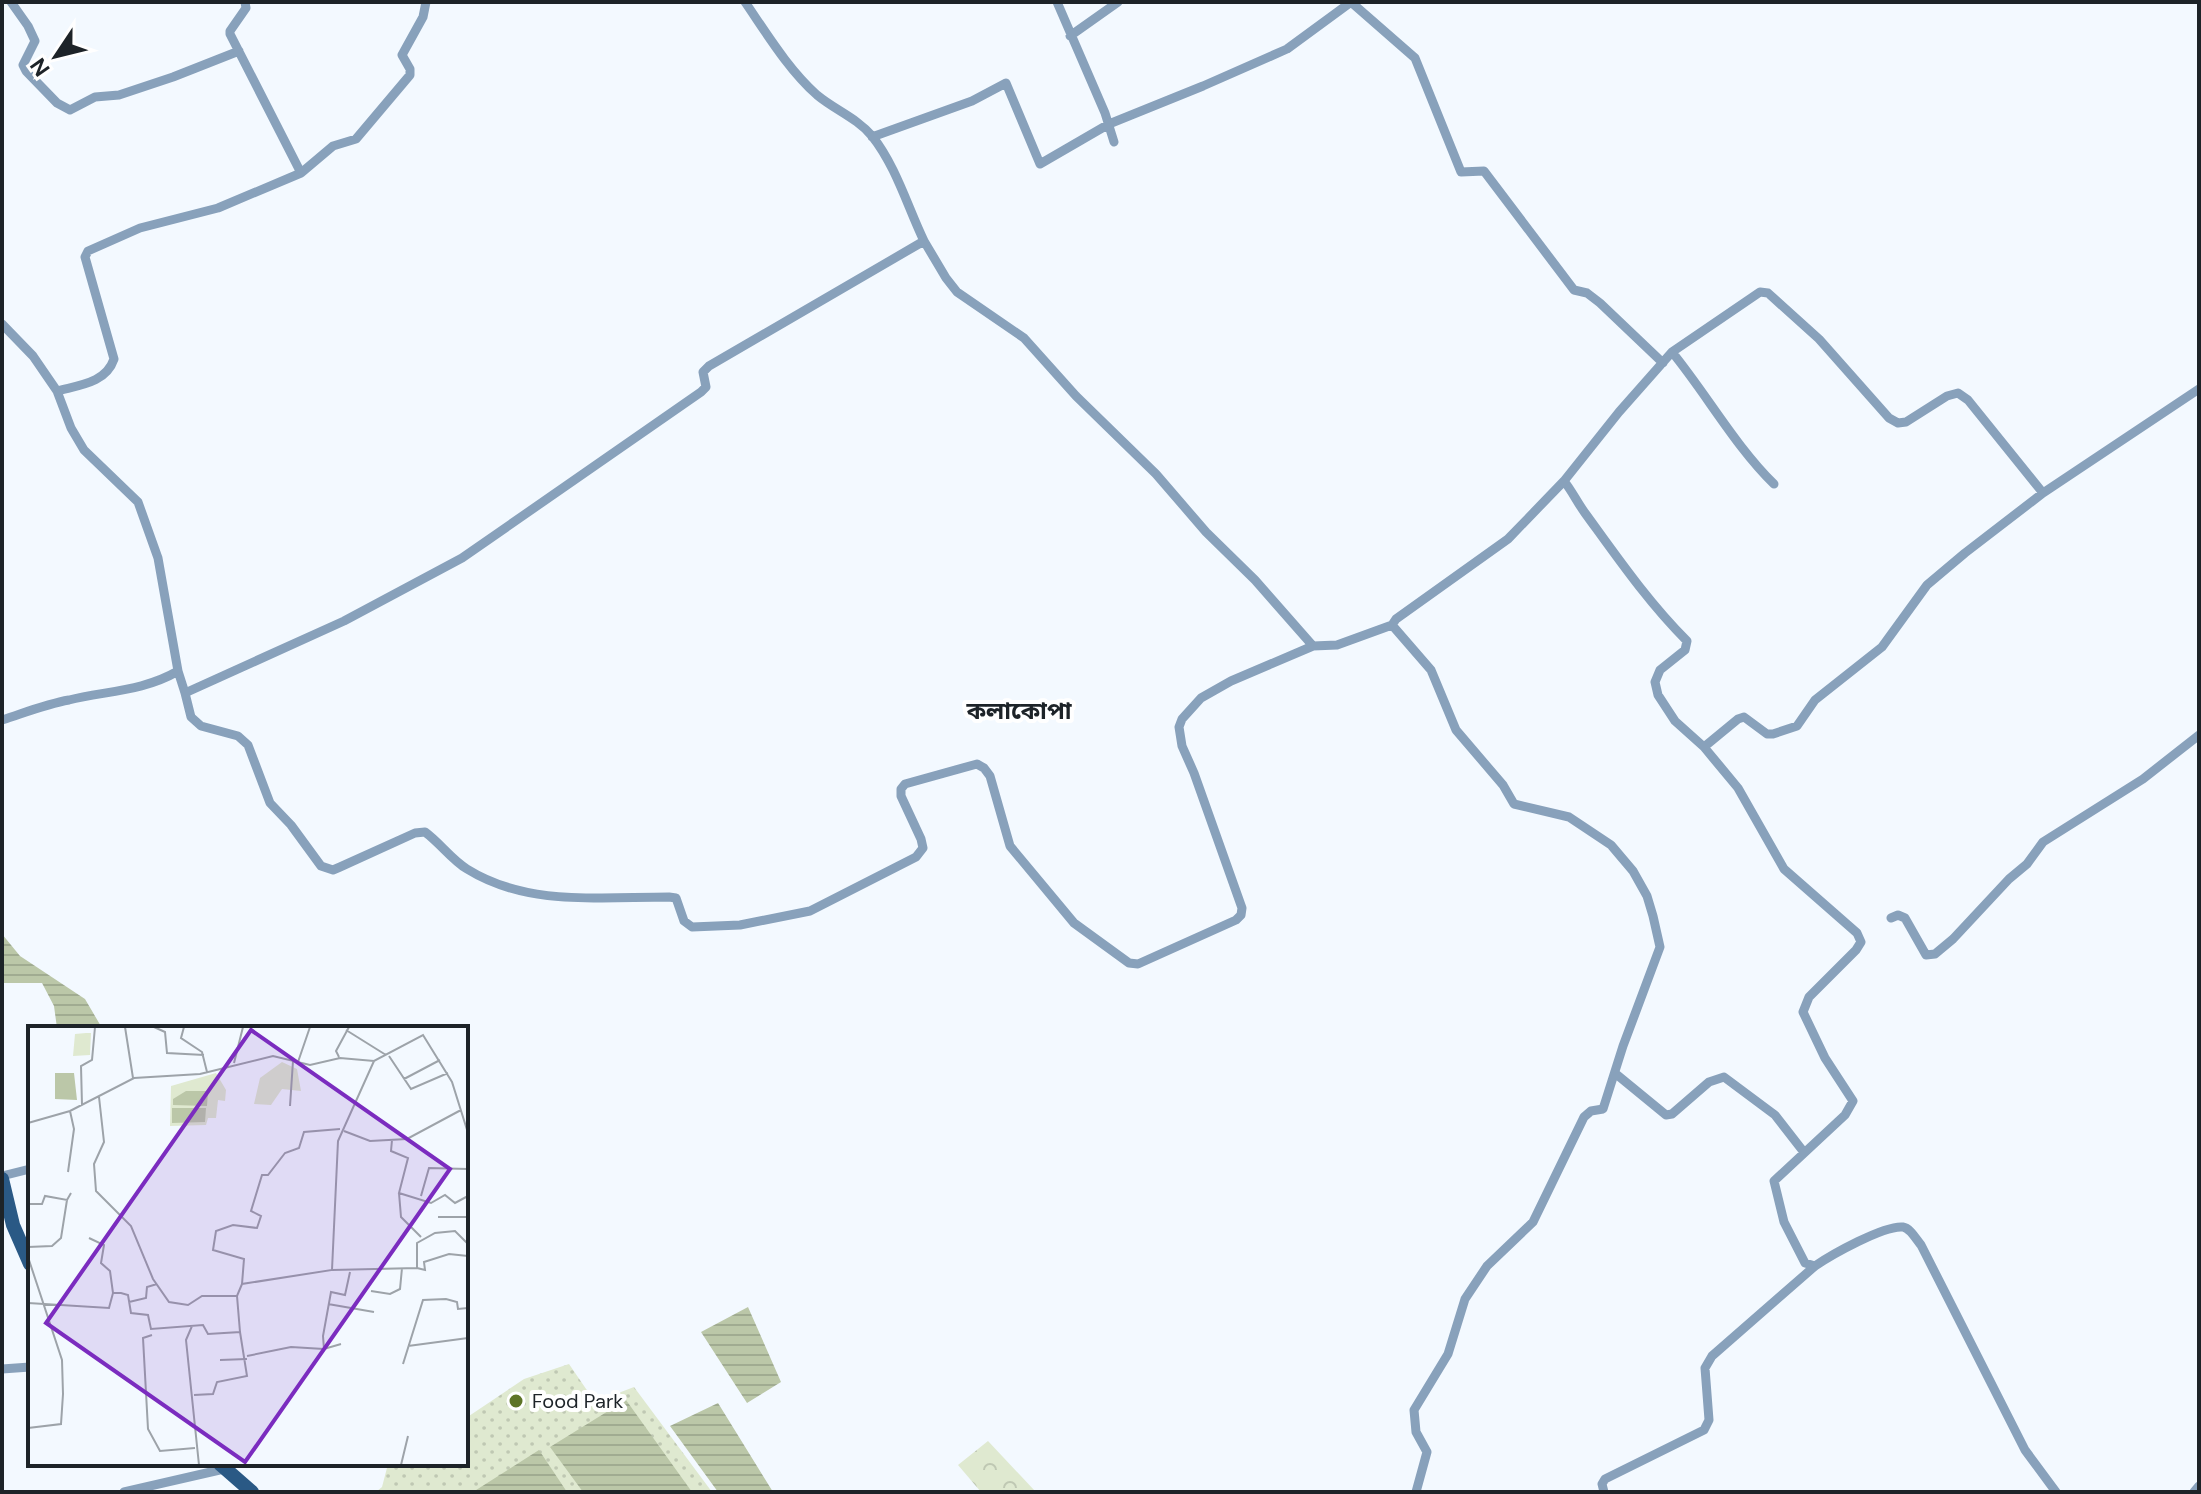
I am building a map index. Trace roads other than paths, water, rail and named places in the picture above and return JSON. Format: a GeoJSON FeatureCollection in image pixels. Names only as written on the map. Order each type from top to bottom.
{"type":"FeatureCollection","features":[{"type":"Feature","properties":{"kind":"main road"},"geometry":{"type":"LineString","coordinates":[[2,1178],[13,1225],[28,1259]]}},
{"type":"Feature","properties":{"kind":"main road"},"geometry":{"type":"LineString","coordinates":[[222,1466],[252,1492]]}},
{"type":"Feature","properties":{"kind":"street"},"geometry":{"type":"LineString","coordinates":[[11,2],[35,41],[23,65],[26,71],[57,103],[70,110],[95,97],[119,95],[239,51]]}},
{"type":"Feature","properties":{"kind":"street"},"geometry":{"type":"LineString","coordinates":[[245,2],[244,11],[230,31],[301,173]]}},
{"type":"Feature","properties":{"kind":"street"},"geometry":{"type":"LineString","coordinates":[[57,391],[95,381],[111,369],[114,359],[85,257],[88,251],[140,228],[218,208],[301,173],[333,146],[356,139],[410,75],[402,55],[423,17],[426,2]]}},
{"type":"Feature","properties":{"kind":"street"},"geometry":{"type":"LineString","coordinates":[[745,2],[785,60],[817,95],[855,120],[872,137],[893,170],[924,241],[957,292],[1024,338],[1076,396],[1156,474],[1313,646]]}},
{"type":"Feature","properties":{"kind":"street"},"geometry":{"type":"LineString","coordinates":[[1057,2],[1085,64],[1114,142]]}},
{"type":"Feature","properties":{"kind":"street"},"geometry":{"type":"LineString","coordinates":[[1070,36],[1118,2]]}},
{"type":"Feature","properties":{"kind":"street"},"geometry":{"type":"LineString","coordinates":[[872,137],[972,101],[1003,83],[1009,86],[1040,164],[1109,124],[1287,49],[1351,2],[1415,58],[1461,172],[1484,171],[1574,290],[1587,293],[1600,303],[1663,363]]}},
{"type":"Feature","properties":{"kind":"street"},"geometry":{"type":"LineString","coordinates":[[185,693],[344,621],[462,558],[701,392],[706,387],[703,372],[709,366],[833,291],[924,241]]}},
{"type":"Feature","properties":{"kind":"street"},"geometry":{"type":"LineString","coordinates":[[2,324],[33,356],[57,391],[71,428],[84,450],[138,502],[158,558],[178,671],[191,717],[201,726],[238,736],[248,745],[270,803],[291,825],[321,866],[327,869],[340,867],[415,833],[425,832],[464,868],[500,887],[540,896],[676,898],[684,921],[692,927],[740,925],[810,911],[916,857],[923,848],[901,796],[901,789],[905,784],[977,764],[990,776],[1010,846],[1049,897],[1074,923],[1129,963],[1138,964],[1241,915],[1242,908],[1182,746],[1179,727],[1182,719],[1201,698],[1231,681],[1313,646],[1337,645],[1392,625],[1396,619],[1508,539],[1564,481],[1672,352],[1752,296],[1760,292],[1768,293],[1819,339],[1889,418],[1898,423],[1906,422],[1947,396],[1958,393],[1968,400],[2043,493]]}},
{"type":"Feature","properties":{"kind":"street"},"geometry":{"type":"LineString","coordinates":[[1672,352],[1706,393],[1758,469],[1774,484]]}},
{"type":"Feature","properties":{"kind":"street"},"geometry":{"type":"LineString","coordinates":[[1704,747],[1744,717],[1767,734],[1797,726],[1815,700],[1882,647],[1927,585],[2043,493],[2199,389]]}},
{"type":"Feature","properties":{"kind":"street"},"geometry":{"type":"LineString","coordinates":[[1564,481],[1654,606],[1687,641],[1685,650],[1660,670],[1655,682],[1658,695],[1675,721],[1704,747],[1738,788],[1784,869],[1857,933],[1861,942],[1809,997],[1803,1012],[1825,1058],[1853,1101],[1845,1115],[1774,1181],[1784,1222],[1805,1263],[1815,1266]]}},
{"type":"Feature","properties":{"kind":"street"},"geometry":{"type":"LineString","coordinates":[[1392,625],[1431,670],[1456,730],[1503,785],[1514,804],[1569,817],[1611,845],[1633,871],[1647,896],[1660,947],[1603,1109],[1591,1111],[1584,1117],[1533,1222],[1487,1266],[1465,1299],[1448,1354],[1414,1410],[1416,1432],[1427,1452],[1416,1492]]}},
{"type":"Feature","properties":{"kind":"street"},"geometry":{"type":"LineString","coordinates":[[2,720],[68,700],[123,691],[163,680],[178,671]]}},
{"type":"Feature","properties":{"kind":"street"},"geometry":{"type":"LineString","coordinates":[[1891,918],[1898,915],[1905,918],[1926,955],[1935,954],[2027,864],[2043,842],[2143,779],[2199,735]]}},
{"type":"Feature","properties":{"kind":"street"},"geometry":{"type":"LineString","coordinates":[[1616,1074],[1666,1115],[1672,1114],[1709,1082],[1724,1077],[1775,1115],[1803,1151]]}},
{"type":"Feature","properties":{"kind":"street"},"geometry":{"type":"LineString","coordinates":[[2,1178],[28,1170]]}},
{"type":"Feature","properties":{"kind":"street"},"geometry":{"type":"LineString","coordinates":[[1604,1492],[1602,1484],[1605,1479],[1704,1430],[1709,1420],[1705,1368],[1712,1356],[1815,1266],[1848,1245],[1902,1227],[1921,1245],[2025,1450],[2056,1492]]}},
{"type":"Feature","properties":{"kind":"street"},"geometry":{"type":"LineString","coordinates":[[2,1369],[28,1367]]}},
{"type":"Feature","properties":{"kind":"street"},"geometry":{"type":"LineString","coordinates":[[124,1492],[222,1466]]}},
{"type":"Feature","properties":{"kind":"street"},"geometry":{"type":"LineString","coordinates":[[2194,1492],[2199,1486]]}},
{"type":"Feature","properties":{"kind":"place","name":"Food Park"},"geometry":{"type":"Point","coordinates":[516,1401]}},
{"type":"Feature","properties":{"kind":"district","name":"কলাকোপা"},"geometry":{"type":"Point","coordinates":[1019,711]}}]}
